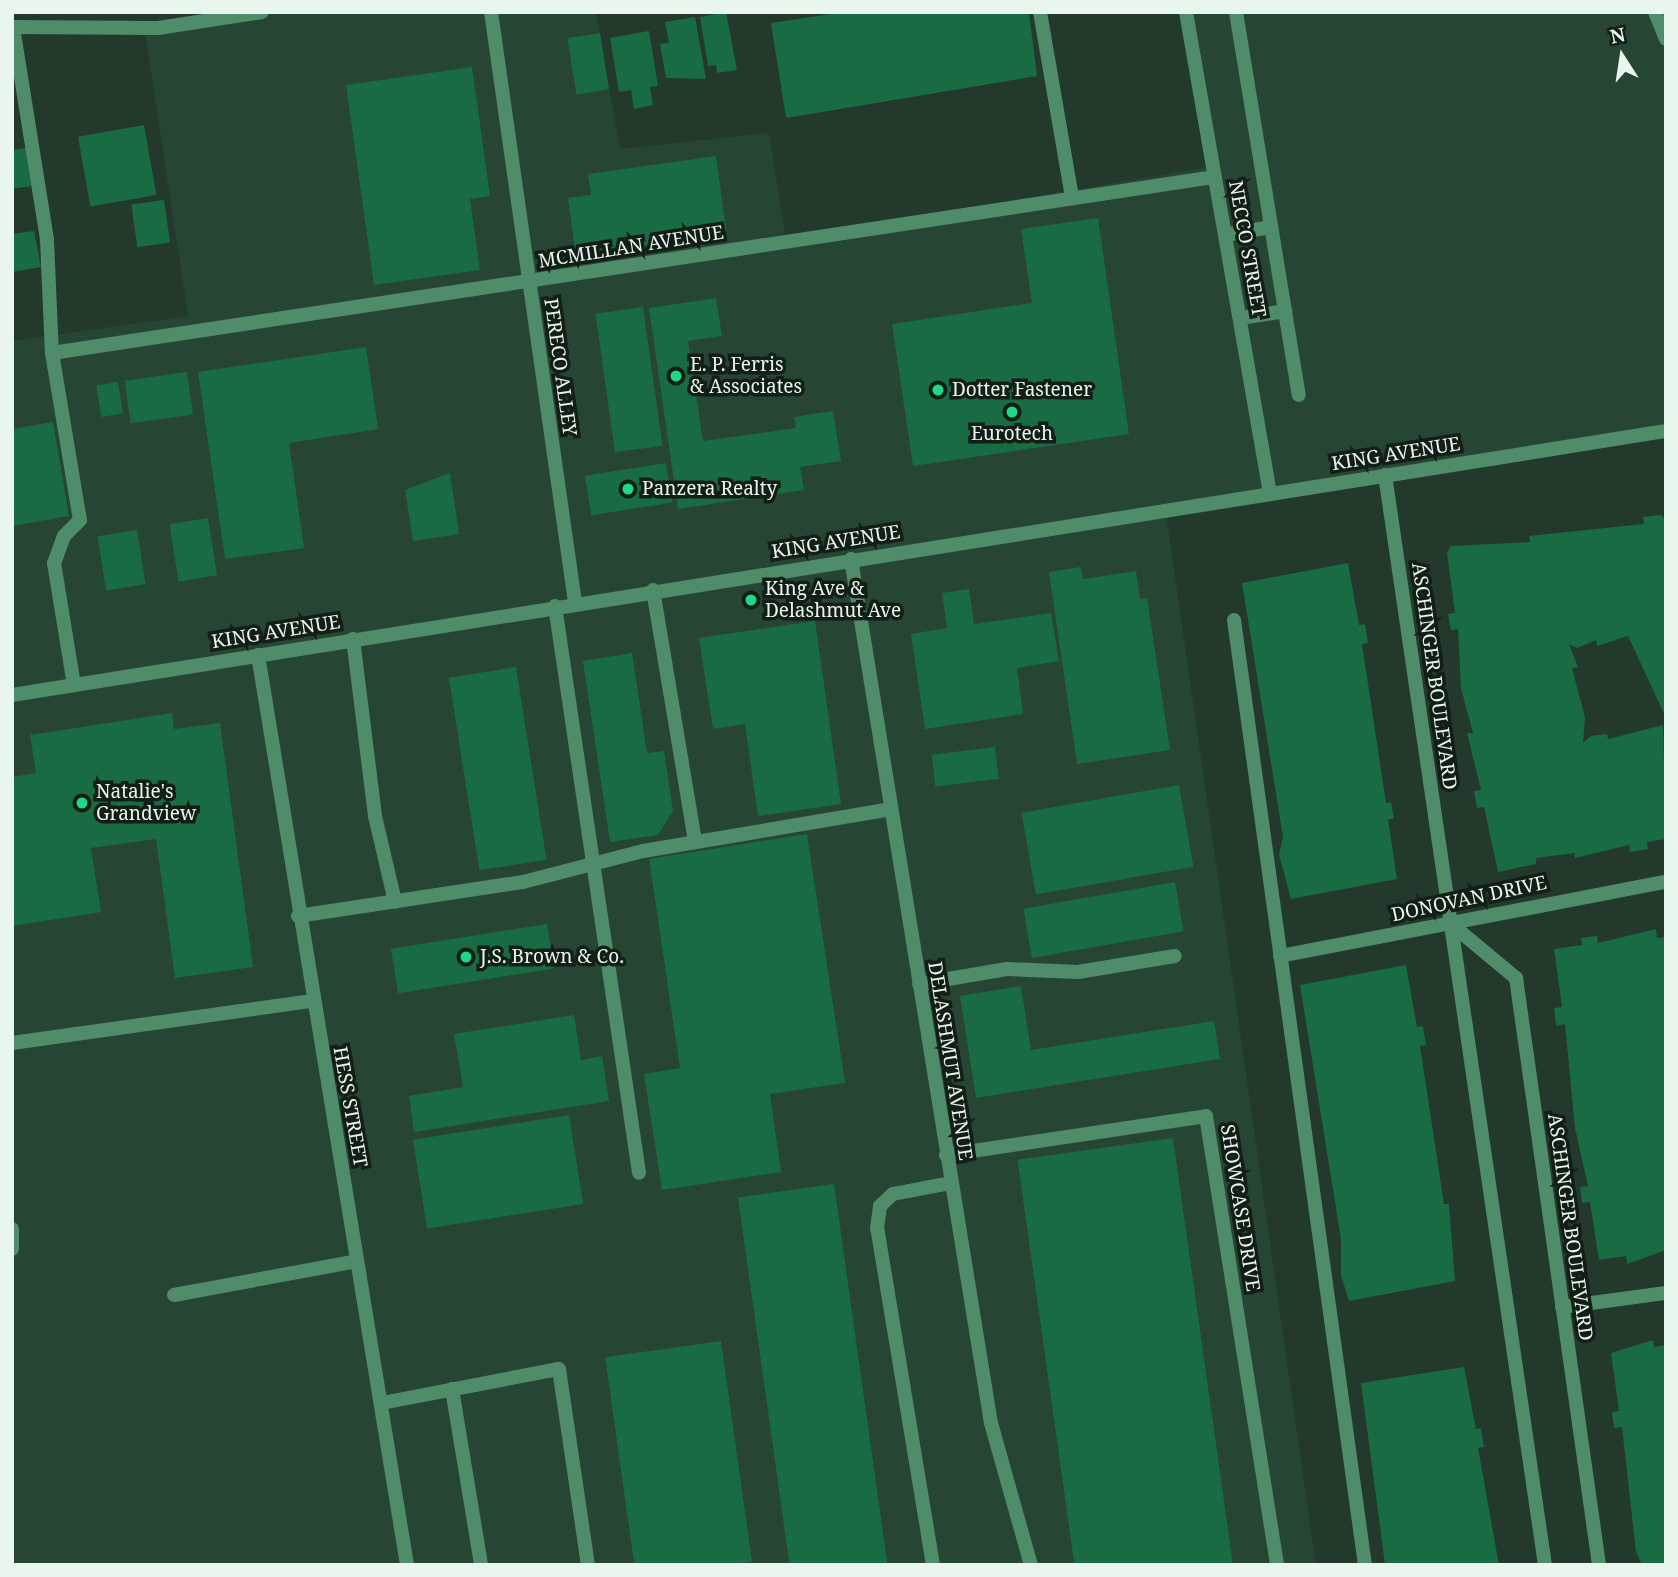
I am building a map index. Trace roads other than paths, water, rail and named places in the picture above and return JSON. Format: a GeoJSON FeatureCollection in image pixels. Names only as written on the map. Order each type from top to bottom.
{"type":"FeatureCollection","features":[{"type":"Feature","properties":{"kind":"street"},"geometry":{"type":"LineString","coordinates":[[74,685],[54,564],[64,536],[80,520],[52,353],[47,240],[13,27],[158,28],[221,15],[262,12]]}},
{"type":"Feature","properties":{"kind":"street","name":"PERECO ALLEY"},"geometry":{"type":"LineString","coordinates":[[491,12],[575,602]]}},
{"type":"Feature","properties":{"kind":"street"},"geometry":{"type":"LineString","coordinates":[[1040,12],[1072,198]]}},
{"type":"Feature","properties":{"kind":"street","name":"NECCO STREET"},"geometry":{"type":"LineString","coordinates":[[1186,12],[1270,493]]}},
{"type":"Feature","properties":{"kind":"street"},"geometry":{"type":"LineString","coordinates":[[1236,12],[1299,395]]}},
{"type":"Feature","properties":{"kind":"street"},"geometry":{"type":"LineString","coordinates":[[1655,12],[1666,39]]}},
{"type":"Feature","properties":{"kind":"street","name":"MCMILLAN AVENUE"},"geometry":{"type":"LineString","coordinates":[[52,353],[1215,177]]}},
{"type":"Feature","properties":{"kind":"street"},"geometry":{"type":"LineString","coordinates":[[1225,235],[1271,227]]}},
{"type":"Feature","properties":{"kind":"street"},"geometry":{"type":"LineString","coordinates":[[1240,318],[1285,311]]}},
{"type":"Feature","properties":{"kind":"street","name":"KING AVENUE"},"geometry":{"type":"LineString","coordinates":[[12,695],[575,602],[1666,431]]}},
{"type":"Feature","properties":{"kind":"street","name":"ASCHINGER BOULEVARD"},"geometry":{"type":"LineString","coordinates":[[1385,475],[1545,1565]]}},
{"type":"Feature","properties":{"kind":"street","name":"DELASHMUT AVENUE"},"geometry":{"type":"LineString","coordinates":[[851,559],[991,1423],[1031,1565]]}},
{"type":"Feature","properties":{"kind":"street"},"geometry":{"type":"LineString","coordinates":[[653,590],[695,842]]}},
{"type":"Feature","properties":{"kind":"street"},"geometry":{"type":"LineString","coordinates":[[555,606],[639,1173]]}},
{"type":"Feature","properties":{"kind":"street"},"geometry":{"type":"LineString","coordinates":[[1234,620],[1365,1565]]}},
{"type":"Feature","properties":{"kind":"street"},"geometry":{"type":"LineString","coordinates":[[354,639],[375,816],[395,902]]}},
{"type":"Feature","properties":{"kind":"street","name":"HESS STREET"},"geometry":{"type":"LineString","coordinates":[[258,655],[298,916],[382,1403],[407,1565]]}},
{"type":"Feature","properties":{"kind":"street"},"geometry":{"type":"LineString","coordinates":[[298,916],[395,902],[695,842],[891,810]]}},
{"type":"Feature","properties":{"kind":"street","name":"DONOVAN DRIVE"},"geometry":{"type":"LineString","coordinates":[[1280,956],[1666,882]]}},
{"type":"Feature","properties":{"kind":"street","name":"ASCHINGER BOULEVARD"},"geometry":{"type":"LineString","coordinates":[[1451,924],[1516,978],[1599,1565]]}},
{"type":"Feature","properties":{"kind":"street"},"geometry":{"type":"LineString","coordinates":[[919,984],[1007,969],[1078,972],[1175,956]]}},
{"type":"Feature","properties":{"kind":"street"},"geometry":{"type":"LineString","coordinates":[[12,1044],[312,1001]]}},
{"type":"Feature","properties":{"kind":"street","name":"SHOWCASE DRIVE"},"geometry":{"type":"LineString","coordinates":[[946,1155],[1206,1116],[1277,1565]]}},
{"type":"Feature","properties":{"kind":"street"},"geometry":{"type":"LineString","coordinates":[[933,1565],[877,1228],[880,1206],[893,1194],[950,1182]]}},
{"type":"Feature","properties":{"kind":"street"},"geometry":{"type":"LineString","coordinates":[[12,1229],[12,1249]]}},
{"type":"Feature","properties":{"kind":"street"},"geometry":{"type":"LineString","coordinates":[[174,1295],[357,1261]]}},
{"type":"Feature","properties":{"kind":"street"},"geometry":{"type":"LineString","coordinates":[[1562,1307],[1666,1293]]}},
{"type":"Feature","properties":{"kind":"street"},"geometry":{"type":"LineString","coordinates":[[382,1403],[559,1369],[588,1565]]}},
{"type":"Feature","properties":{"kind":"street"},"geometry":{"type":"LineString","coordinates":[[452,1389],[481,1565]]}},
{"type":"Feature","properties":{"kind":"place","name":"E. P. Ferris & Associates"},"geometry":{"type":"Point","coordinates":[676,376]}},
{"type":"Feature","properties":{"kind":"place","name":"Dotter Fastener"},"geometry":{"type":"Point","coordinates":[938,390]}},
{"type":"Feature","properties":{"kind":"place","name":"Eurotech"},"geometry":{"type":"Point","coordinates":[1012,412]}},
{"type":"Feature","properties":{"kind":"place","name":"Panzera Realty"},"geometry":{"type":"Point","coordinates":[628,489]}},
{"type":"Feature","properties":{"kind":"place","name":"King Ave & Delashmut Ave"},"geometry":{"type":"Point","coordinates":[751,600]}},
{"type":"Feature","properties":{"kind":"place","name":"Natalie's Grandview"},"geometry":{"type":"Point","coordinates":[82,803]}},
{"type":"Feature","properties":{"kind":"place","name":"J.S. Brown & Co."},"geometry":{"type":"Point","coordinates":[466,957]}}]}
